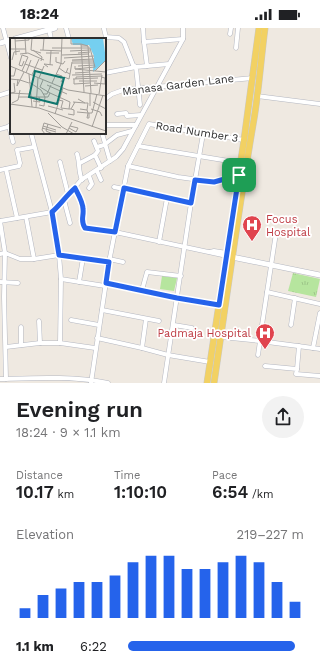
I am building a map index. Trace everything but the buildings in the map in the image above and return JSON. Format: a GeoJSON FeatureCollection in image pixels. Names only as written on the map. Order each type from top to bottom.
{"type":"FeatureCollection","features":[{"type":"Feature","properties":{"kind":"main road"},"geometry":{"type":"LineString","coordinates":[[214,383],[221,337],[239,175],[259,28]]}},
{"type":"Feature","properties":{"kind":"main road"},"geometry":{"type":"LineString","coordinates":[[207,383],[219,305],[257,96],[265,28]]}},
{"type":"Feature","properties":{"kind":"street"},"geometry":{"type":"LineString","coordinates":[[3,28],[8,41],[10,52]]}},
{"type":"Feature","properties":{"kind":"street"},"geometry":{"type":"LineString","coordinates":[[17,38],[36,30],[55,28]]}},
{"type":"Feature","properties":{"kind":"street"},"geometry":{"type":"LineString","coordinates":[[66,28],[69,38]]}},
{"type":"Feature","properties":{"kind":"street"},"geometry":{"type":"LineString","coordinates":[[104,28],[105,38],[119,38],[124,42],[133,65],[136,67],[140,105]]}},
{"type":"Feature","properties":{"kind":"street"},"geometry":{"type":"LineString","coordinates":[[143,28],[147,66]]}},
{"type":"Feature","properties":{"kind":"street"},"geometry":{"type":"LineString","coordinates":[[6,379],[6,347],[2,335],[2,253],[0,221],[52,212],[82,180],[116,157],[123,149],[183,39],[183,28]]}},
{"type":"Feature","properties":{"kind":"street"},"geometry":{"type":"LineString","coordinates":[[230,28],[230,34]]}},
{"type":"Feature","properties":{"kind":"street"},"geometry":{"type":"LineString","coordinates":[[236,48],[238,28]]}},
{"type":"Feature","properties":{"kind":"street"},"geometry":{"type":"LineString","coordinates":[[49,29],[51,38]]}},
{"type":"Feature","properties":{"kind":"street"},"geometry":{"type":"LineString","coordinates":[[144,42],[183,39]]}},
{"type":"Feature","properties":{"kind":"street"},"geometry":{"type":"LineString","coordinates":[[0,43],[8,41]]}},
{"type":"Feature","properties":{"kind":"street"},"geometry":{"type":"LineString","coordinates":[[106,73],[136,67],[169,64]]}},
{"type":"Feature","properties":{"kind":"street","name":"Manasa Garden Lane"},"geometry":{"type":"LineString","coordinates":[[106,98],[112,94],[123,90],[252,78]]}},
{"type":"Feature","properties":{"kind":"street"},"geometry":{"type":"LineString","coordinates":[[0,95],[10,92]]}},
{"type":"Feature","properties":{"kind":"street"},"geometry":{"type":"LineString","coordinates":[[257,96],[320,104]]}},
{"type":"Feature","properties":{"kind":"street"},"geometry":{"type":"LineString","coordinates":[[117,114],[126,113],[126,116],[141,115]]}},
{"type":"Feature","properties":{"kind":"street"},"geometry":{"type":"LineString","coordinates":[[106,125],[136,124]]}},
{"type":"Feature","properties":{"kind":"street","name":"Road Number 3"},"geometry":{"type":"LineString","coordinates":[[138,146],[149,124],[244,140]]}},
{"type":"Feature","properties":{"kind":"street"},"geometry":{"type":"LineString","coordinates":[[0,129],[10,126]]}},
{"type":"Feature","properties":{"kind":"street"},"geometry":{"type":"LineString","coordinates":[[97,147],[106,144],[117,135],[132,131]]}},
{"type":"Feature","properties":{"kind":"street"},"geometry":{"type":"LineString","coordinates":[[12,134],[13,142]]}},
{"type":"Feature","properties":{"kind":"street"},"geometry":{"type":"LineString","coordinates":[[31,134],[52,212],[59,255],[61,280],[60,343]]}},
{"type":"Feature","properties":{"kind":"street"},"geometry":{"type":"LineString","coordinates":[[102,134],[110,160]]}},
{"type":"Feature","properties":{"kind":"street"},"geometry":{"type":"LineString","coordinates":[[164,383],[203,134]]}},
{"type":"Feature","properties":{"kind":"street"},"geometry":{"type":"LineString","coordinates":[[80,162],[98,152],[94,141]]}},
{"type":"Feature","properties":{"kind":"street"},"geometry":{"type":"LineString","coordinates":[[0,170],[20,165],[17,150],[34,146]]}},
{"type":"Feature","properties":{"kind":"street"},"geometry":{"type":"LineString","coordinates":[[91,381],[109,260],[128,166],[138,146],[241,163]]}},
{"type":"Feature","properties":{"kind":"street"},"geometry":{"type":"LineString","coordinates":[[77,154],[80,162],[78,170],[82,180]]}},
{"type":"Feature","properties":{"kind":"street"},"geometry":{"type":"LineString","coordinates":[[95,155],[100,180]]}},
{"type":"Feature","properties":{"kind":"street"},"geometry":{"type":"LineString","coordinates":[[60,162],[68,194]]}},
{"type":"Feature","properties":{"kind":"street"},"geometry":{"type":"LineString","coordinates":[[128,166],[195,180],[214,182],[239,175]]}},
{"type":"Feature","properties":{"kind":"street"},"geometry":{"type":"LineString","coordinates":[[6,169],[17,218]]}},
{"type":"Feature","properties":{"kind":"street"},"geometry":{"type":"LineString","coordinates":[[88,176],[92,184],[89,188]]}},
{"type":"Feature","properties":{"kind":"street"},"geometry":{"type":"LineString","coordinates":[[114,187],[191,203]]}},
{"type":"Feature","properties":{"kind":"street"},"geometry":{"type":"LineString","coordinates":[[75,188],[83,208],[82,218],[85,228],[115,232],[210,252],[212,254],[229,255],[271,266],[320,275]]}},
{"type":"Feature","properties":{"kind":"street"},"geometry":{"type":"LineString","coordinates":[[159,242],[167,198]]}},
{"type":"Feature","properties":{"kind":"street"},"geometry":{"type":"LineString","coordinates":[[64,200],[70,224]]}},
{"type":"Feature","properties":{"kind":"street"},"geometry":{"type":"LineString","coordinates":[[26,217],[34,259]]}},
{"type":"Feature","properties":{"kind":"street"},"geometry":{"type":"LineString","coordinates":[[262,324],[276,233]]}},
{"type":"Feature","properties":{"kind":"street"},"geometry":{"type":"LineString","coordinates":[[2,253],[20,259],[34,259],[59,255],[123,262]]}},
{"type":"Feature","properties":{"kind":"street"},"geometry":{"type":"LineString","coordinates":[[79,282],[83,258]]}},
{"type":"Feature","properties":{"kind":"street"},"geometry":{"type":"LineString","coordinates":[[142,290],[147,272],[180,276]]}},
{"type":"Feature","properties":{"kind":"street"},"geometry":{"type":"LineString","coordinates":[[61,280],[142,290],[219,305]]}},
{"type":"Feature","properties":{"kind":"street"},"geometry":{"type":"LineString","coordinates":[[2,282],[18,283]]}},
{"type":"Feature","properties":{"kind":"street"},"geometry":{"type":"LineString","coordinates":[[267,292],[320,304]]}},
{"type":"Feature","properties":{"kind":"street"},"geometry":{"type":"LineString","coordinates":[[291,325],[295,298]]}},
{"type":"Feature","properties":{"kind":"street"},"geometry":{"type":"LineString","coordinates":[[102,310],[159,321]]}},
{"type":"Feature","properties":{"kind":"street"},"geometry":{"type":"LineString","coordinates":[[313,348],[320,314]]}},
{"type":"Feature","properties":{"kind":"street"},"geometry":{"type":"LineString","coordinates":[[142,348],[146,319]]}},
{"type":"Feature","properties":{"kind":"street"},"geometry":{"type":"LineString","coordinates":[[39,320],[40,343]]}},
{"type":"Feature","properties":{"kind":"street"},"geometry":{"type":"LineString","coordinates":[[70,320],[99,325]]}},
{"type":"Feature","properties":{"kind":"street"},"geometry":{"type":"LineString","coordinates":[[174,324],[192,328]]}},
{"type":"Feature","properties":{"kind":"street"},"geometry":{"type":"LineString","coordinates":[[20,327],[21,345]]}},
{"type":"Feature","properties":{"kind":"street"},"geometry":{"type":"LineString","coordinates":[[221,337],[320,349]]}},
{"type":"Feature","properties":{"kind":"street"},"geometry":{"type":"LineString","coordinates":[[97,338],[168,355],[210,362]]}},
{"type":"Feature","properties":{"kind":"street"},"geometry":{"type":"LineString","coordinates":[[258,355],[260,341]]}},
{"type":"Feature","properties":{"kind":"street"},"geometry":{"type":"LineString","coordinates":[[6,347],[40,343],[60,343],[95,348]]}},
{"type":"Feature","properties":{"kind":"street"},"geometry":{"type":"LineString","coordinates":[[299,346],[296,374],[320,376]]}},
{"type":"Feature","properties":{"kind":"street"},"geometry":{"type":"LineString","coordinates":[[0,355],[5,355]]}},
{"type":"Feature","properties":{"kind":"street"},"geometry":{"type":"LineString","coordinates":[[265,366],[297,369]]}},
{"type":"Feature","properties":{"kind":"street"},"geometry":{"type":"LineString","coordinates":[[50,377],[50,383]]}},
{"type":"Feature","properties":{"kind":"street"},"geometry":{"type":"LineString","coordinates":[[0,379],[25,381],[50,377],[108,383]]}},
{"type":"Feature","properties":{"kind":"green space"},"geometry":{"type":"Polygon","coordinates":[[[293,273],[320,279],[316,297],[288,291],[293,273]]]}},
{"type":"Feature","properties":{"kind":"green space"},"geometry":{"type":"Polygon","coordinates":[[[162,276],[177,278],[174,291],[160,289],[162,276]]]}},
{"type":"Feature","properties":{"kind":"place","name":"Focus Hospital"},"geometry":{"type":"Point","coordinates":[252,242]}},
{"type":"Feature","properties":{"kind":"place","name":"Padmaja Hospital"},"geometry":{"type":"Point","coordinates":[265,350]}},
{"type":"Feature","properties":{"kind":"route"},"geometry":{"type":"LineString","coordinates":[[239,175],[219,305],[106,283],[109,262],[59,255],[52,212],[75,188],[84,211],[82,218],[85,228],[115,232],[124,188],[191,203],[195,180],[214,182],[239,175]]}}]}
